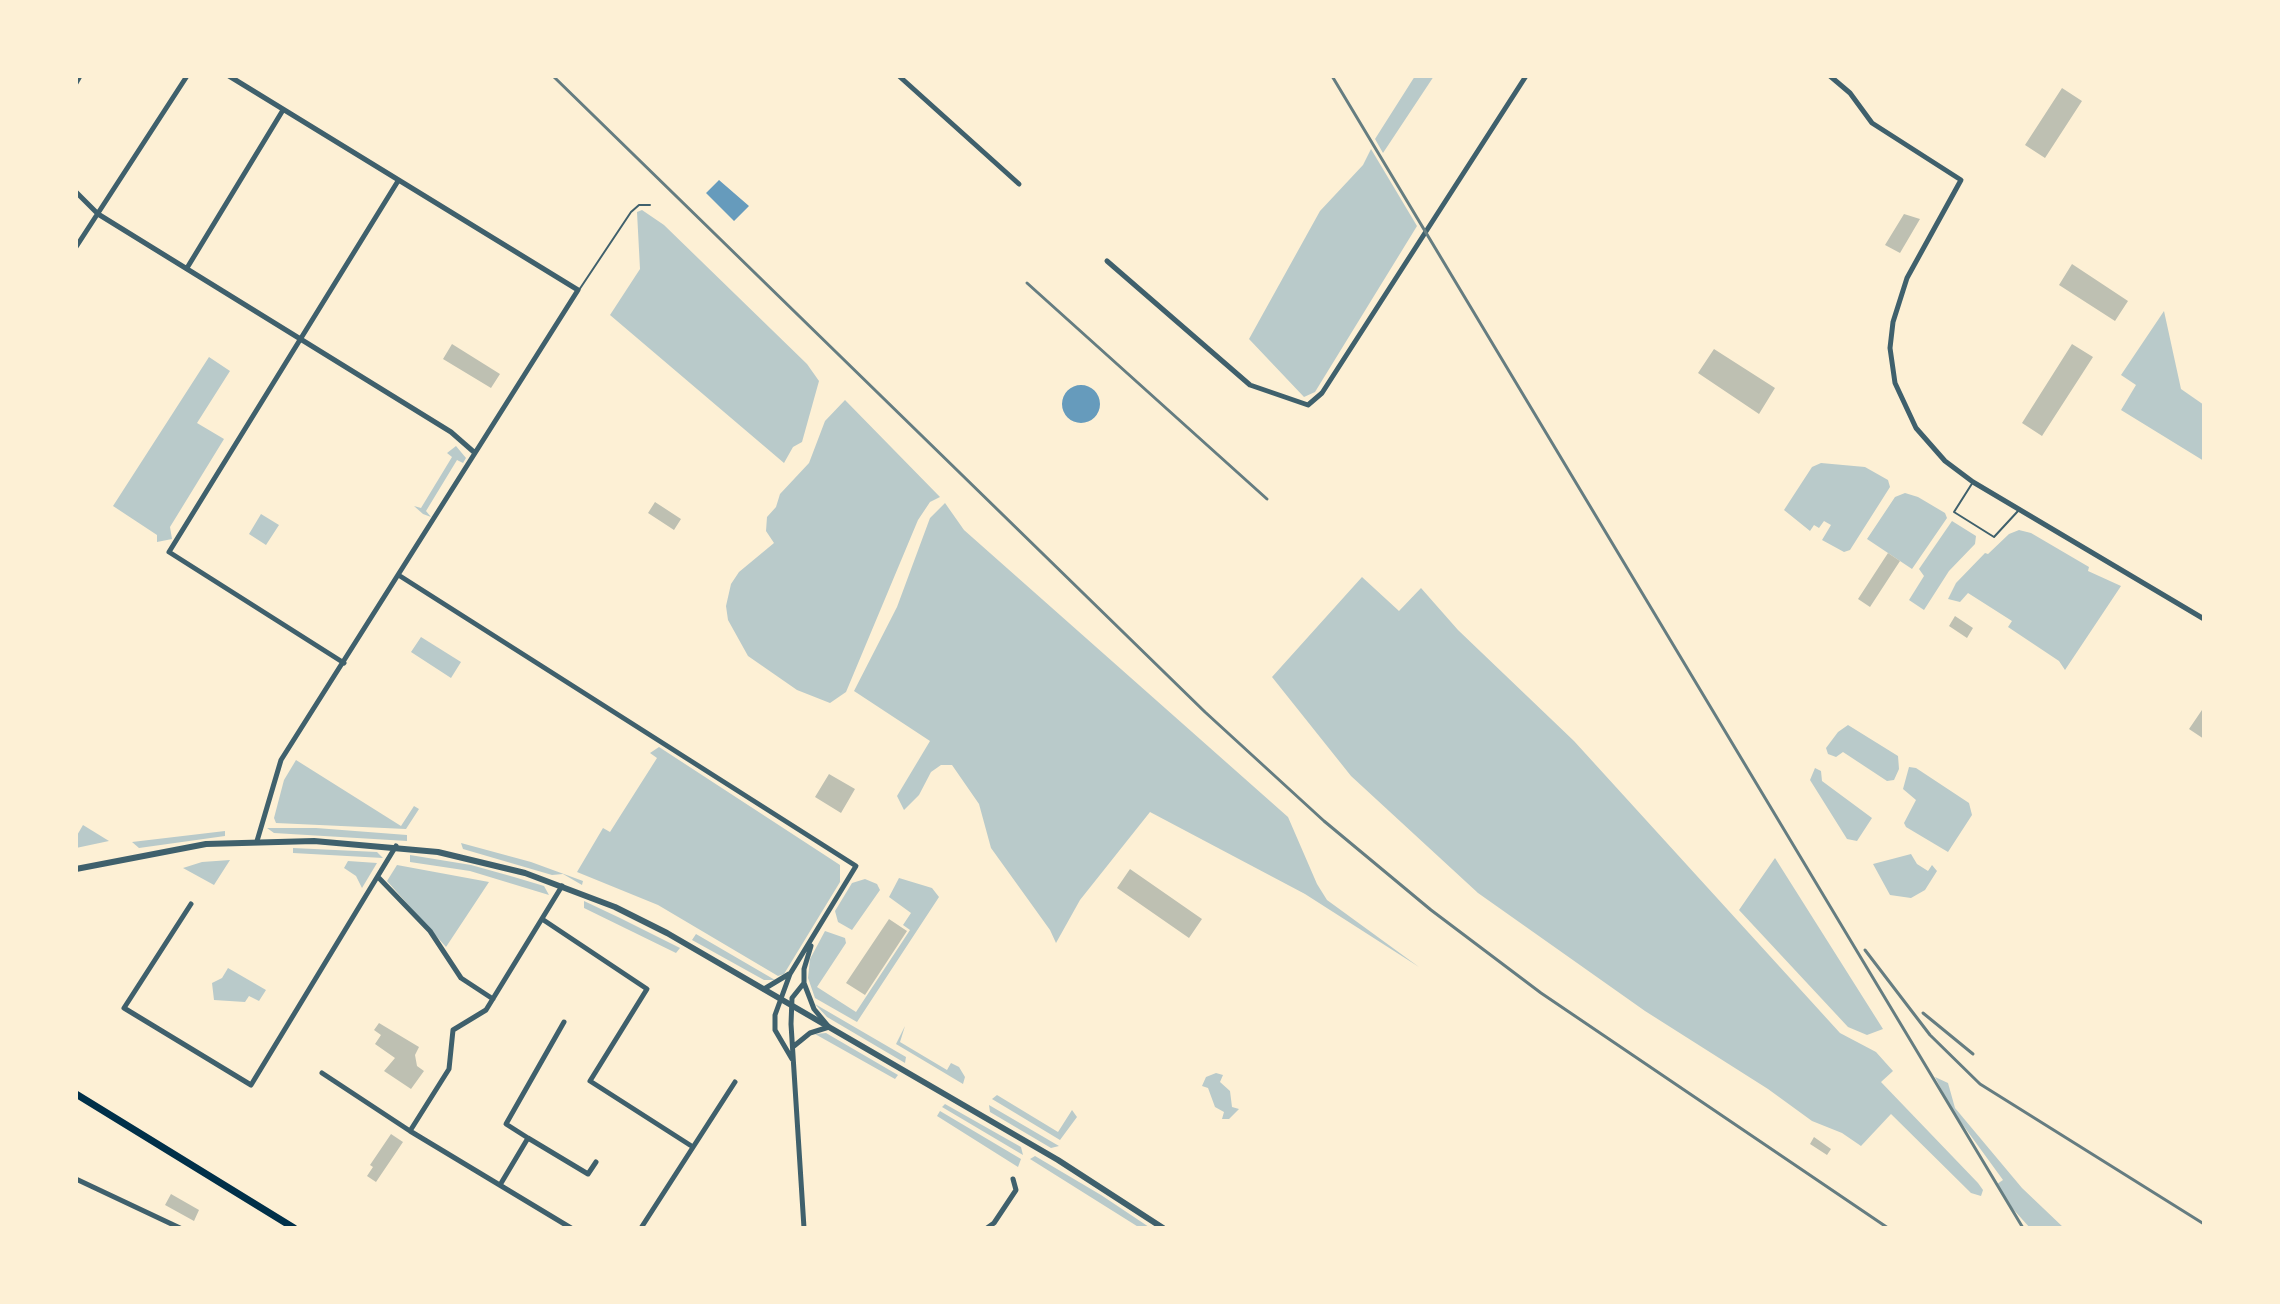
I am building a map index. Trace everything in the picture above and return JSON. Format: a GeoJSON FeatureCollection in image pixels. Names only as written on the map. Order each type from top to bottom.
{"type":"FeatureCollection","features":[{"type":"Feature","properties":{"kind":"main road"},"geometry":{"type":"LineString","coordinates":[[76,1094],[294,1228]]}},
{"type":"Feature","properties":{"kind":"street"},"geometry":{"type":"LineString","coordinates":[[76,83],[80,76]]}},
{"type":"Feature","properties":{"kind":"street"},"geometry":{"type":"LineString","coordinates":[[76,247],[187,76]]}},
{"type":"Feature","properties":{"kind":"street"},"geometry":{"type":"LineString","coordinates":[[229,76],[578,290],[281,760],[257,841]]}},
{"type":"Feature","properties":{"kind":"street"},"geometry":{"type":"LineString","coordinates":[[899,76],[1019,184]]}},
{"type":"Feature","properties":{"kind":"street"},"geometry":{"type":"LineString","coordinates":[[1107,261],[1250,385],[1308,405],[1322,393],[1526,76]]}},
{"type":"Feature","properties":{"kind":"street"},"geometry":{"type":"LineString","coordinates":[[1830,76],[1850,93],[1872,123],[1961,180],[1903,286],[1893,322],[1890,348],[1895,383],[1908,415],[1934,451],[1973,482],[2204,619]]}},
{"type":"Feature","properties":{"kind":"street"},"geometry":{"type":"LineString","coordinates":[[187,268],[283,110]]}},
{"type":"Feature","properties":{"kind":"street"},"geometry":{"type":"LineString","coordinates":[[344,663],[169,552],[398,181]]}},
{"type":"Feature","properties":{"kind":"street"},"geometry":{"type":"LineString","coordinates":[[76,192],[98,214],[451,432],[475,453]]}},
{"type":"Feature","properties":{"kind":"street"},"geometry":{"type":"LineString","coordinates":[[400,576],[856,866],[790,974],[775,1015],[775,1030],[792,1059]]}},
{"type":"Feature","properties":{"kind":"street"},"geometry":{"type":"LineString","coordinates":[[76,869],[152,852],[257,841],[396,846],[483,861],[562,885],[640,919],[791,1004],[1069,1166],[1163,1228]]}},
{"type":"Feature","properties":{"kind":"street"},"geometry":{"type":"LineString","coordinates":[[191,904],[124,1008],[251,1085],[396,846]]}},
{"type":"Feature","properties":{"kind":"street"},"geometry":{"type":"LineString","coordinates":[[378,877],[430,931],[457,973],[493,999]]}},
{"type":"Feature","properties":{"kind":"street"},"geometry":{"type":"LineString","coordinates":[[410,1131],[449,1069],[453,1030],[479,1016],[493,999],[562,885]]}},
{"type":"Feature","properties":{"kind":"street"},"geometry":{"type":"LineString","coordinates":[[542,919],[647,989],[590,1081],[693,1147]]}},
{"type":"Feature","properties":{"kind":"street"},"geometry":{"type":"LineString","coordinates":[[818,931],[806,958],[804,983],[814,1009],[829,1027]]}},
{"type":"Feature","properties":{"kind":"street"},"geometry":{"type":"LineString","coordinates":[[764,989],[790,974]]}},
{"type":"Feature","properties":{"kind":"street"},"geometry":{"type":"LineString","coordinates":[[796,1228],[804,1227],[791,1004],[804,983]]}},
{"type":"Feature","properties":{"kind":"street"},"geometry":{"type":"LineString","coordinates":[[564,1022],[506,1124],[588,1174],[596,1162]]}},
{"type":"Feature","properties":{"kind":"street"},"geometry":{"type":"LineString","coordinates":[[794,1047],[810,1033],[829,1027]]}},
{"type":"Feature","properties":{"kind":"street"},"geometry":{"type":"LineString","coordinates":[[322,1073],[560,1225],[571,1228]]}},
{"type":"Feature","properties":{"kind":"street"},"geometry":{"type":"LineString","coordinates":[[641,1228],[735,1082]]}},
{"type":"Feature","properties":{"kind":"street"},"geometry":{"type":"LineString","coordinates":[[500,1185],[528,1138]]}},
{"type":"Feature","properties":{"kind":"street"},"geometry":{"type":"LineString","coordinates":[[76,1179],[180,1228]]}},
{"type":"Feature","properties":{"kind":"street"},"geometry":{"type":"LineString","coordinates":[[987,1228],[994,1223],[1016,1190],[1013,1179]]}},
{"type":"Feature","properties":{"kind":"lane"},"geometry":{"type":"LineString","coordinates":[[578,290],[631,212],[639,205],[650,205]]}},
{"type":"Feature","properties":{"kind":"lane"},"geometry":{"type":"LineString","coordinates":[[1973,482],[1954,512],[1994,537],[2018,510]]}},
{"type":"Feature","properties":{"kind":"shaded area"},"geometry":{"type":"Polygon","coordinates":[[[1415,76],[1434,76],[1383,153],[1375,139],[1415,76]]]}},
{"type":"Feature","properties":{"kind":"shaded area"},"geometry":{"type":"Polygon","coordinates":[[[1371,149],[1417,226],[1315,392],[1304,397],[1249,339],[1320,211],[1363,165],[1371,149]]]}},
{"type":"Feature","properties":{"kind":"shaded area"},"geometry":{"type":"Polygon","coordinates":[[[642,210],[664,225],[807,364],[819,381],[802,442],[793,447],[784,463],[610,315],[640,269],[637,212],[642,210]]]}},
{"type":"Feature","properties":{"kind":"shaded area"},"geometry":{"type":"Polygon","coordinates":[[[2164,311],[2181,389],[2204,405],[2204,461],[2121,410],[2136,385],[2121,375],[2164,311]]]}},
{"type":"Feature","properties":{"kind":"shaded area"},"geometry":{"type":"Polygon","coordinates":[[[209,357],[230,371],[197,423],[224,439],[170,527],[172,539],[157,542],[157,535],[113,506],[209,357]]]}},
{"type":"Feature","properties":{"kind":"shaded area"},"geometry":{"type":"Polygon","coordinates":[[[845,400],[940,497],[930,502],[918,520],[846,692],[830,703],[797,690],[748,656],[728,620],[726,606],[731,584],[739,572],[774,543],[766,531],[767,517],[776,507],[780,494],[809,463],[825,421],[845,400]]]}},
{"type":"Feature","properties":{"kind":"shaded area"},"geometry":{"type":"Polygon","coordinates":[[[456,446],[466,458],[463,463],[457,460],[426,511],[431,517],[423,514],[414,506],[421,508],[452,457],[447,453],[456,446]]]}},
{"type":"Feature","properties":{"kind":"shaded area"},"geometry":{"type":"Polygon","coordinates":[[[1821,463],[1865,467],[1888,480],[1890,487],[1850,550],[1844,552],[1822,540],[1831,525],[1824,521],[1819,528],[1814,525],[1810,531],[1784,510],[1812,467],[1821,463]]]}},
{"type":"Feature","properties":{"kind":"shaded area"},"geometry":{"type":"Polygon","coordinates":[[[1905,493],[1945,513],[1947,518],[1912,569],[1867,539],[1895,497],[1905,493]]]}},
{"type":"Feature","properties":{"kind":"shaded area"},"geometry":{"type":"Polygon","coordinates":[[[945,503],[964,530],[1288,817],[1327,900],[1419,967],[1305,894],[1150,812],[1080,900],[1056,943],[991,848],[979,804],[952,765],[941,765],[931,772],[919,795],[904,810],[897,796],[930,741],[854,691],[897,607],[930,518],[945,503]]]}},
{"type":"Feature","properties":{"kind":"shaded area"},"geometry":{"type":"Polygon","coordinates":[[[261,514],[279,525],[266,545],[249,534],[261,514]]]}},
{"type":"Feature","properties":{"kind":"shaded area"},"geometry":{"type":"Polygon","coordinates":[[[1952,521],[1976,536],[1975,544],[1949,571],[1924,610],[1909,600],[1924,576],[1919,569],[1952,521]]]}},
{"type":"Feature","properties":{"kind":"shaded area"},"geometry":{"type":"Polygon","coordinates":[[[2019,530],[2031,533],[2089,567],[2088,571],[2121,586],[2065,670],[2059,661],[2008,627],[2012,621],[1968,593],[1960,602],[1948,599],[1956,583],[1985,553],[1988,554],[2009,534],[2019,530]]]}},
{"type":"Feature","properties":{"kind":"shaded area"},"geometry":{"type":"Polygon","coordinates":[[[1362,577],[1399,611],[1421,588],[1458,630],[1574,741],[1840,1033],[1876,1052],[1893,1071],[1881,1082],[1978,1183],[1983,1190],[1981,1196],[1971,1193],[1891,1114],[1861,1146],[1842,1133],[1812,1121],[1768,1089],[1645,1011],[1478,893],[1351,776],[1272,677],[1362,577]]]}},
{"type":"Feature","properties":{"kind":"shaded area"},"geometry":{"type":"Polygon","coordinates":[[[421,637],[461,662],[451,678],[411,652],[421,637]]]}},
{"type":"Feature","properties":{"kind":"shaded area"},"geometry":{"type":"Polygon","coordinates":[[[1848,725],[1898,756],[1899,769],[1894,780],[1887,781],[1843,752],[1836,757],[1828,754],[1826,748],[1848,725]]]}},
{"type":"Feature","properties":{"kind":"shaded area"},"geometry":{"type":"Polygon","coordinates":[[[659,747],[840,865],[840,882],[784,974],[778,976],[658,905],[577,872],[603,828],[610,832],[657,758],[650,753],[659,747]]]}},
{"type":"Feature","properties":{"kind":"shaded area"},"geometry":{"type":"Polygon","coordinates":[[[296,760],[401,826],[414,806],[419,809],[406,829],[276,823],[274,818],[284,780],[296,760]]]}},
{"type":"Feature","properties":{"kind":"shaded area"},"geometry":{"type":"Polygon","coordinates":[[[1909,767],[1916,768],[1969,803],[1972,815],[1948,852],[1904,823],[1916,800],[1903,789],[1909,767]]]}},
{"type":"Feature","properties":{"kind":"shaded area"},"geometry":{"type":"Polygon","coordinates":[[[1815,768],[1821,771],[1822,781],[1872,818],[1857,841],[1847,839],[1810,780],[1815,768]]]}},
{"type":"Feature","properties":{"kind":"shaded area"},"geometry":{"type":"Polygon","coordinates":[[[83,825],[109,841],[76,848],[76,837],[83,825]]]}},
{"type":"Feature","properties":{"kind":"shaded area"},"geometry":{"type":"Polygon","coordinates":[[[267,828],[316,828],[407,835],[407,841],[274,833],[267,828]]]}},
{"type":"Feature","properties":{"kind":"shaded area"},"geometry":{"type":"Polygon","coordinates":[[[225,831],[225,836],[139,848],[132,842],[225,831]]]}},
{"type":"Feature","properties":{"kind":"shaded area"},"geometry":{"type":"Polygon","coordinates":[[[461,843],[531,862],[583,881],[582,885],[563,874],[552,875],[463,849],[461,843]]]}},
{"type":"Feature","properties":{"kind":"shaded area"},"geometry":{"type":"Polygon","coordinates":[[[293,848],[377,852],[383,858],[293,853],[293,848]]]}},
{"type":"Feature","properties":{"kind":"shaded area"},"geometry":{"type":"Polygon","coordinates":[[[1911,854],[1917,864],[1928,871],[1932,865],[1937,871],[1925,890],[1911,898],[1890,895],[1873,864],[1911,854]]]}},
{"type":"Feature","properties":{"kind":"shaded area"},"geometry":{"type":"Polygon","coordinates":[[[410,855],[471,865],[514,877],[544,886],[549,895],[470,871],[410,862],[410,855]]]}},
{"type":"Feature","properties":{"kind":"shaded area"},"geometry":{"type":"Polygon","coordinates":[[[1775,858],[1883,1029],[1867,1035],[1848,1027],[1739,910],[1775,858]]]}},
{"type":"Feature","properties":{"kind":"shaded area"},"geometry":{"type":"Polygon","coordinates":[[[230,860],[214,885],[183,868],[202,862],[230,860]]]}},
{"type":"Feature","properties":{"kind":"shaded area"},"geometry":{"type":"Polygon","coordinates":[[[348,861],[377,863],[362,888],[356,876],[344,868],[348,861]]]}},
{"type":"Feature","properties":{"kind":"shaded area"},"geometry":{"type":"Polygon","coordinates":[[[397,865],[489,882],[446,947],[387,881],[397,865]]]}},
{"type":"Feature","properties":{"kind":"shaded area"},"geometry":{"type":"Polygon","coordinates":[[[899,878],[932,888],[939,897],[857,1022],[815,998],[808,978],[810,959],[825,931],[845,938],[846,943],[817,987],[856,1012],[910,930],[903,925],[911,913],[889,897],[899,878]]]}},
{"type":"Feature","properties":{"kind":"shaded area"},"geometry":{"type":"Polygon","coordinates":[[[865,879],[877,884],[880,890],[852,930],[838,922],[835,911],[852,883],[865,879]]]}},
{"type":"Feature","properties":{"kind":"shaded area"},"geometry":{"type":"Polygon","coordinates":[[[584,901],[680,948],[676,953],[584,908],[584,901]]]}},
{"type":"Feature","properties":{"kind":"shaded area"},"geometry":{"type":"Polygon","coordinates":[[[696,934],[775,980],[764,980],[692,940],[696,934]]]}},
{"type":"Feature","properties":{"kind":"shaded area"},"geometry":{"type":"Polygon","coordinates":[[[228,968],[266,990],[259,1001],[249,996],[245,1002],[214,1000],[212,983],[222,978],[228,968]]]}},
{"type":"Feature","properties":{"kind":"shaded area"},"geometry":{"type":"Polygon","coordinates":[[[815,1004],[906,1057],[905,1063],[827,1017],[815,1004]]]}},
{"type":"Feature","properties":{"kind":"shaded area"},"geometry":{"type":"Polygon","coordinates":[[[905,1026],[900,1042],[947,1070],[951,1063],[959,1067],[965,1077],[963,1084],[896,1044],[905,1026]]]}},
{"type":"Feature","properties":{"kind":"shaded area"},"geometry":{"type":"Polygon","coordinates":[[[826,1033],[898,1075],[895,1079],[815,1034],[826,1033]]]}},
{"type":"Feature","properties":{"kind":"shaded area"},"geometry":{"type":"Polygon","coordinates":[[[1216,1073],[1223,1075],[1220,1082],[1230,1091],[1232,1107],[1239,1109],[1229,1119],[1222,1119],[1224,1112],[1215,1107],[1208,1088],[1202,1086],[1206,1077],[1216,1073]]]}},
{"type":"Feature","properties":{"kind":"shaded area"},"geometry":{"type":"Polygon","coordinates":[[[1935,1077],[1948,1083],[1955,1108],[2022,1188],[2064,1228],[2030,1228],[2013,1209],[1997,1184],[2003,1180],[1952,1110],[1935,1077]]]}},
{"type":"Feature","properties":{"kind":"shaded area"},"geometry":{"type":"Polygon","coordinates":[[[997,1095],[1058,1132],[1072,1110],[1077,1117],[1060,1140],[992,1099],[997,1095]]]}},
{"type":"Feature","properties":{"kind":"shaded area"},"geometry":{"type":"Polygon","coordinates":[[[945,1104],[1021,1147],[1023,1155],[942,1107],[945,1104]]]}},
{"type":"Feature","properties":{"kind":"shaded area"},"geometry":{"type":"Polygon","coordinates":[[[989,1105],[1059,1146],[1051,1148],[990,1112],[989,1105]]]}},
{"type":"Feature","properties":{"kind":"shaded area"},"geometry":{"type":"Polygon","coordinates":[[[940,1111],[1021,1159],[1018,1167],[937,1116],[940,1111]]]}},
{"type":"Feature","properties":{"kind":"shaded area"},"geometry":{"type":"Polygon","coordinates":[[[1035,1156],[1149,1227],[1140,1228],[1030,1159],[1035,1156]]]}},
{"type":"Feature","properties":{"kind":"water"},"geometry":{"type":"Polygon","coordinates":[[[719,180],[749,206],[734,221],[706,193],[719,180]]]}},
{"type":"Feature","properties":{"kind":"water"},"geometry":{"type":"Polygon","coordinates":[[[1081,385],[1095,390],[1100,404],[1095,418],[1081,423],[1067,418],[1062,404],[1067,390],[1081,385]]]}},
{"type":"Feature","properties":{"kind":"building"},"geometry":{"type":"Polygon","coordinates":[[[2062,88],[2082,101],[2045,158],[2025,145],[2062,88]]]}},
{"type":"Feature","properties":{"kind":"building"},"geometry":{"type":"Polygon","coordinates":[[[1904,214],[1920,219],[1900,253],[1885,245],[1904,214]]]}},
{"type":"Feature","properties":{"kind":"building"},"geometry":{"type":"Polygon","coordinates":[[[2072,264],[2128,301],[2115,321],[2059,285],[2072,264]]]}},
{"type":"Feature","properties":{"kind":"building"},"geometry":{"type":"Polygon","coordinates":[[[452,344],[500,374],[491,388],[443,359],[452,344]]]}},
{"type":"Feature","properties":{"kind":"building"},"geometry":{"type":"Polygon","coordinates":[[[2072,344],[2093,357],[2042,436],[2022,423],[2072,344]]]}},
{"type":"Feature","properties":{"kind":"building"},"geometry":{"type":"Polygon","coordinates":[[[1714,349],[1775,388],[1759,414],[1698,373],[1714,349]]]}},
{"type":"Feature","properties":{"kind":"building"},"geometry":{"type":"Polygon","coordinates":[[[655,502],[681,519],[674,530],[648,513],[655,502]]]}},
{"type":"Feature","properties":{"kind":"building"},"geometry":{"type":"Polygon","coordinates":[[[1888,553],[1900,561],[1870,607],[1858,599],[1888,553]]]}},
{"type":"Feature","properties":{"kind":"building"},"geometry":{"type":"Polygon","coordinates":[[[1955,616],[1973,628],[1967,638],[1949,626],[1955,616]]]}},
{"type":"Feature","properties":{"kind":"building"},"geometry":{"type":"Polygon","coordinates":[[[2204,707],[2204,739],[2189,729],[2204,707]]]}},
{"type":"Feature","properties":{"kind":"building"},"geometry":{"type":"Polygon","coordinates":[[[829,774],[855,789],[841,813],[815,797],[829,774]]]}},
{"type":"Feature","properties":{"kind":"building"},"geometry":{"type":"Polygon","coordinates":[[[1130,869],[1202,919],[1189,938],[1117,888],[1130,869]]]}},
{"type":"Feature","properties":{"kind":"building"},"geometry":{"type":"Polygon","coordinates":[[[889,919],[907,931],[865,995],[846,983],[889,919]]]}},
{"type":"Feature","properties":{"kind":"building"},"geometry":{"type":"Polygon","coordinates":[[[379,1023],[419,1047],[415,1055],[417,1066],[424,1071],[411,1089],[384,1071],[395,1058],[375,1044],[381,1035],[374,1030],[379,1023]]]}},
{"type":"Feature","properties":{"kind":"building"},"geometry":{"type":"Polygon","coordinates":[[[391,1134],[403,1142],[376,1182],[367,1176],[373,1167],[370,1165],[391,1134]]]}},
{"type":"Feature","properties":{"kind":"building"},"geometry":{"type":"Polygon","coordinates":[[[1814,1137],[1831,1149],[1827,1155],[1810,1144],[1814,1137]]]}},
{"type":"Feature","properties":{"kind":"building"},"geometry":{"type":"Polygon","coordinates":[[[171,1194],[199,1210],[194,1221],[165,1205],[171,1194]]]}},
{"type":"Feature","properties":{"kind":"railway"},"geometry":{"type":"LineString","coordinates":[[553,76],[1205,712],[1324,821],[1431,910],[1541,993],[1888,1228]]}},
{"type":"Feature","properties":{"kind":"railway"},"geometry":{"type":"LineString","coordinates":[[1332,76],[2023,1228]]}},
{"type":"Feature","properties":{"kind":"railway"},"geometry":{"type":"LineString","coordinates":[[1027,283],[1267,499]]}},
{"type":"Feature","properties":{"kind":"railway"},"geometry":{"type":"LineString","coordinates":[[1865,950],[1930,1035],[1980,1084],[2204,1224]]}},
{"type":"Feature","properties":{"kind":"railway"},"geometry":{"type":"LineString","coordinates":[[1923,1013],[1973,1054]]}}]}
